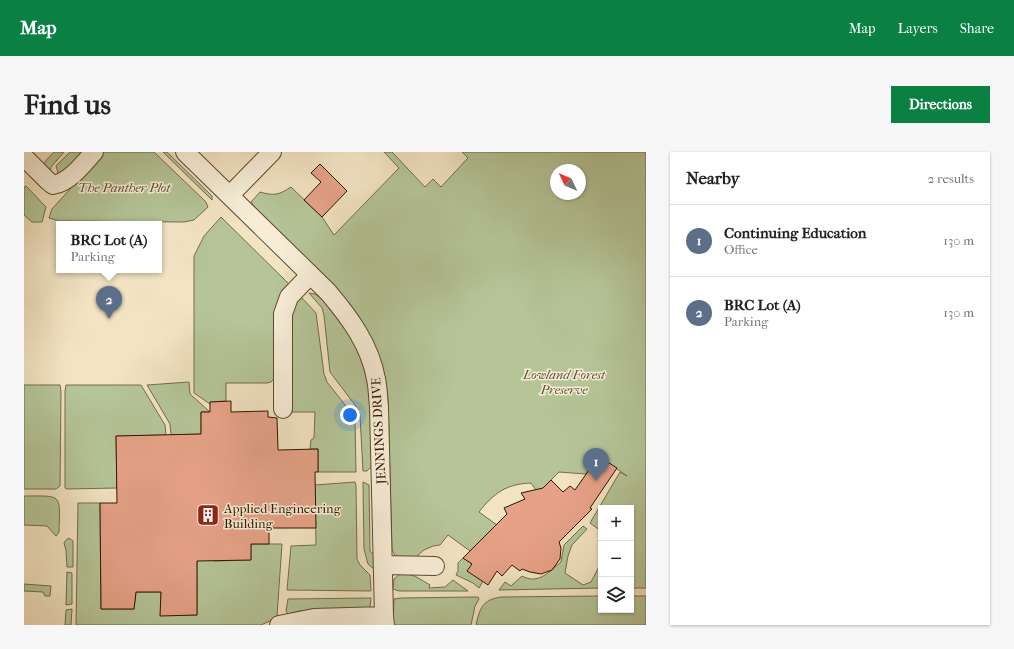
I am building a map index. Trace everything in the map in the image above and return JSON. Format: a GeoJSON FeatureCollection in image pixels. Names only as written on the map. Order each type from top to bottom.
{"type":"FeatureCollection","features":[{"type":"Feature","properties":{"kind":"street"},"geometry":{"type":"LineString","coordinates":[[24,157],[53,185],[60,184],[66,180],[94,152]]}},
{"type":"Feature","properties":{"kind":"street","name":"JENNINGS DRIVE"},"geometry":{"type":"LineString","coordinates":[[185,152],[332,297],[360,334],[371,359],[376,379],[379,407],[384,620]]}},
{"type":"Feature","properties":{"kind":"street"},"geometry":{"type":"LineString","coordinates":[[230,195],[272,152]]}},
{"type":"Feature","properties":{"kind":"street"},"geometry":{"type":"LineString","coordinates":[[283,409],[283,314],[288,296],[310,275]]}},
{"type":"Feature","properties":{"kind":"street"},"geometry":{"type":"LineString","coordinates":[[383,565],[435,566]]}},
{"type":"Feature","properties":{"kind":"street"},"geometry":{"type":"LineString","coordinates":[[279,625],[314,618],[384,620]]}},
{"type":"Feature","properties":{"kind":"green space"},"geometry":{"type":"Polygon","coordinates":[[[54,152],[64,152],[51,167],[50,175],[41,166],[54,152]]]}},
{"type":"Feature","properties":{"kind":"green space"},"geometry":{"type":"Polygon","coordinates":[[[70,152],[88,152],[59,176],[56,166],[70,152]]]}},
{"type":"Feature","properties":{"kind":"green space","name":"The Panther Plot"},"geometry":{"type":"Polygon","coordinates":[[[101,152],[154,152],[206,202],[208,207],[194,220],[184,222],[59,221],[49,218],[52,209],[71,188],[69,185],[101,152]]]}},
{"type":"Feature","properties":{"kind":"green space"},"geometry":{"type":"Polygon","coordinates":[[[163,152],[167,152],[212,196],[212,200],[163,152]]]}},
{"type":"Feature","properties":{"kind":"green space","name":"Lowland Forest Preserve"},"geometry":{"type":"Polygon","coordinates":[[[384,152],[392,152],[425,187],[433,179],[441,187],[468,158],[462,152],[646,152],[646,588],[634,588],[634,505],[601,505],[620,472],[627,476],[603,459],[595,469],[591,467],[586,474],[559,472],[538,493],[531,483],[514,485],[495,495],[479,512],[497,525],[470,551],[448,535],[440,545],[424,550],[416,557],[396,557],[392,550],[388,399],[385,377],[377,353],[362,322],[348,304],[262,217],[251,202],[260,192],[276,194],[291,187],[322,217],[334,235],[399,168],[384,152]]]}},
{"type":"Feature","properties":{"kind":"green space"},"geometry":{"type":"Polygon","coordinates":[[[26,186],[46,207],[42,222],[32,222],[24,215],[24,187],[26,186]]]}},
{"type":"Feature","properties":{"kind":"green space"},"geometry":{"type":"Polygon","coordinates":[[[221,217],[289,284],[292,285],[278,374],[271,382],[267,383],[226,383],[226,401],[210,402],[210,404],[194,393],[194,256],[204,236],[221,217]]]}},
{"type":"Feature","properties":{"kind":"green space"},"geometry":{"type":"Polygon","coordinates":[[[309,293],[315,294],[323,300],[348,330],[366,369],[373,405],[373,465],[367,471],[363,471],[360,416],[358,409],[330,372],[324,315],[322,308],[309,293]]]}},
{"type":"Feature","properties":{"kind":"green space"},"geometry":{"type":"Polygon","coordinates":[[[301,297],[316,313],[324,374],[327,382],[353,415],[355,423],[356,472],[318,472],[318,449],[310,449],[311,440],[314,438],[315,412],[292,412],[290,316],[296,303],[301,297]]]}},
{"type":"Feature","properties":{"kind":"green space"},"geometry":{"type":"Polygon","coordinates":[[[189,382],[190,394],[210,412],[201,412],[201,434],[171,435],[170,424],[147,385],[189,382]]]}},
{"type":"Feature","properties":{"kind":"green space"},"geometry":{"type":"Polygon","coordinates":[[[24,385],[60,385],[60,486],[56,489],[24,489],[24,385]]]}},
{"type":"Feature","properties":{"kind":"green space"},"geometry":{"type":"Polygon","coordinates":[[[66,385],[141,385],[165,425],[166,435],[116,436],[117,488],[65,488],[66,385]]]}},
{"type":"Feature","properties":{"kind":"green space"},"geometry":{"type":"Polygon","coordinates":[[[355,482],[357,559],[360,565],[370,575],[371,591],[287,590],[291,546],[316,545],[315,485],[355,482]]]}},
{"type":"Feature","properties":{"kind":"green space"},"geometry":{"type":"Polygon","coordinates":[[[363,482],[369,485],[370,551],[375,556],[375,570],[368,564],[364,549],[363,482]]]}},
{"type":"Feature","properties":{"kind":"green space"},"geometry":{"type":"Polygon","coordinates":[[[24,496],[46,496],[56,499],[59,503],[59,532],[56,536],[47,526],[24,525],[24,496]]]}},
{"type":"Feature","properties":{"kind":"green space"},"geometry":{"type":"Polygon","coordinates":[[[78,503],[100,503],[101,609],[134,609],[136,592],[161,592],[161,614],[197,615],[197,545],[214,561],[251,560],[251,544],[282,544],[277,616],[261,625],[76,625],[78,503]]]}},
{"type":"Feature","properties":{"kind":"green space"},"geometry":{"type":"Polygon","coordinates":[[[598,509],[598,529],[590,523],[598,509]]]}},
{"type":"Feature","properties":{"kind":"green space"},"geometry":{"type":"Polygon","coordinates":[[[583,526],[587,529],[572,545],[568,556],[565,573],[583,585],[591,582],[598,569],[598,588],[499,590],[505,582],[511,586],[522,576],[533,579],[548,573],[561,562],[564,545],[583,526]]]}},
{"type":"Feature","properties":{"kind":"green space"},"geometry":{"type":"Polygon","coordinates":[[[69,538],[73,541],[73,567],[67,567],[64,543],[69,538]]]}},
{"type":"Feature","properties":{"kind":"green space"},"geometry":{"type":"Polygon","coordinates":[[[463,558],[472,564],[483,581],[479,588],[473,583],[456,575],[458,571],[458,563],[463,558]]]}},
{"type":"Feature","properties":{"kind":"green space"},"geometry":{"type":"Polygon","coordinates":[[[67,572],[72,573],[72,604],[66,605],[67,572]]]}},
{"type":"Feature","properties":{"kind":"green space"},"geometry":{"type":"Polygon","coordinates":[[[400,574],[415,576],[430,585],[429,588],[445,587],[453,580],[468,591],[399,591],[393,589],[394,579],[400,574]]]}},
{"type":"Feature","properties":{"kind":"green space"},"geometry":{"type":"Polygon","coordinates":[[[24,584],[51,586],[50,596],[45,596],[43,592],[24,591],[24,584]]]}},
{"type":"Feature","properties":{"kind":"green space"},"geometry":{"type":"Polygon","coordinates":[[[598,596],[598,613],[634,613],[634,596],[646,596],[646,625],[476,625],[483,606],[490,600],[501,597],[598,596]]]}},
{"type":"Feature","properties":{"kind":"green space"},"geometry":{"type":"Polygon","coordinates":[[[478,597],[479,599],[475,606],[471,625],[393,625],[394,599],[478,597]]]}},
{"type":"Feature","properties":{"kind":"green space"},"geometry":{"type":"Polygon","coordinates":[[[371,598],[370,608],[361,610],[299,611],[288,614],[286,611],[288,599],[371,598]]]}},
{"type":"Feature","properties":{"kind":"green space"},"geometry":{"type":"Polygon","coordinates":[[[72,609],[71,625],[65,625],[66,610],[72,609]]]}},
{"type":"Feature","properties":{"kind":"building"},"geometry":{"type":"Polygon","coordinates":[[[320,164],[347,191],[322,217],[304,200],[321,182],[311,173],[320,164]]]}},
{"type":"Feature","properties":{"kind":"building","name":"Applied Engineering Building"},"geometry":{"type":"Polygon","coordinates":[[[231,401],[231,412],[268,411],[268,417],[277,418],[278,450],[318,449],[318,472],[315,472],[316,528],[269,528],[269,544],[251,544],[251,560],[197,561],[197,615],[160,616],[161,592],[136,592],[134,609],[101,609],[100,503],[117,503],[116,436],[201,434],[201,412],[210,412],[210,402],[231,401]]]}},
{"type":"Feature","properties":{"kind":"building"},"geometry":{"type":"Polygon","coordinates":[[[603,459],[617,468],[590,508],[592,509],[559,542],[561,548],[560,559],[552,570],[541,574],[522,569],[520,571],[512,565],[502,576],[497,571],[488,585],[467,571],[472,564],[463,558],[507,514],[504,508],[525,499],[521,493],[543,488],[551,480],[563,492],[570,486],[575,490],[591,467],[595,469],[603,459]]]}},
{"type":"Feature","properties":{"kind":"place","name":"BRC Lot (A)"},"geometry":{"type":"Point","coordinates":[109,319]}},
{"type":"Feature","properties":{"kind":"place","name":"Continuing Education"},"geometry":{"type":"Point","coordinates":[596,481]}},
{"type":"Feature","properties":{"kind":"place","name":"Applied Engineering Building"},"geometry":{"type":"Point","coordinates":[208,515]}}]}
